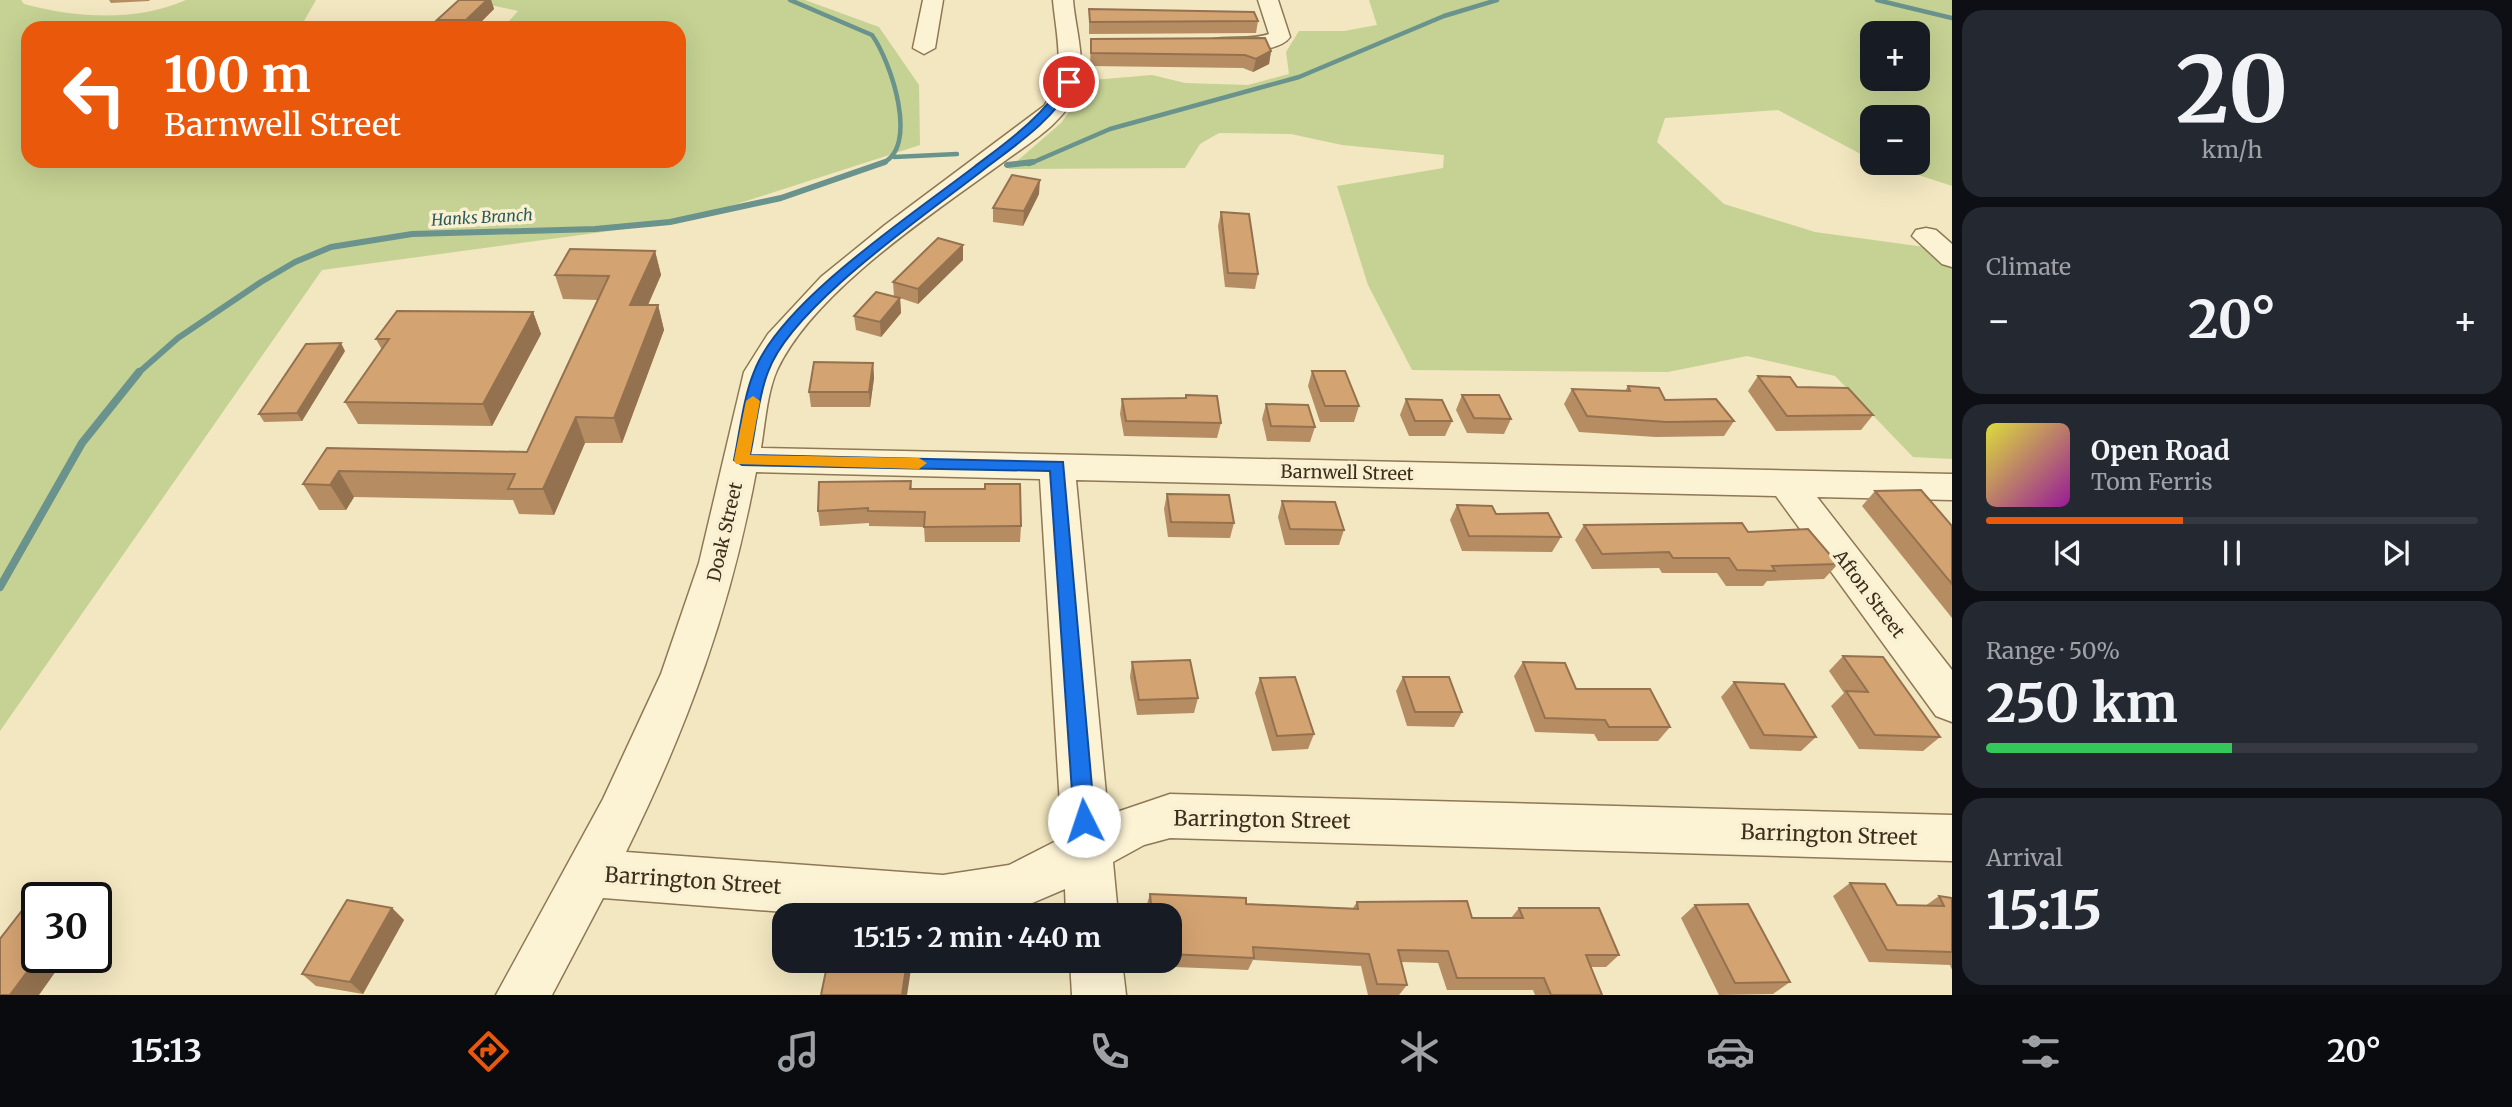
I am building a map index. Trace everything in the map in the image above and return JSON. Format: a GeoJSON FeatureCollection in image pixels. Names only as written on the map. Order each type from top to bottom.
{"type":"FeatureCollection","features":[{"type":"Feature","properties":{"kind":"street"},"geometry":{"type":"LineString","coordinates":[[924,48],[933,0]]}},
{"type":"Feature","properties":{"kind":"street","name":"Doak Street"},"geometry":{"type":"LineString","coordinates":[[523,995],[590,873],[643,767],[700,627],[721,556],[760,372],[775,345],[797,316],[870,253],[1049,112],[1066,92],[1079,43],[1063,0]]}},
{"type":"Feature","properties":{"kind":"street"},"geometry":{"type":"LineString","coordinates":[[1191,43],[1268,42],[1280,37],[1268,0]]}},
{"type":"Feature","properties":{"kind":"street"},"geometry":{"type":"LineString","coordinates":[[1952,247],[1926,236],[1952,258]]}},
{"type":"Feature","properties":{"kind":"street","name":"Barnwell Street"},"geometry":{"type":"LineString","coordinates":[[742,460],[1952,487]]}},
{"type":"Feature","properties":{"kind":"street"},"geometry":{"type":"LineString","coordinates":[[1057,466],[1091,903]]}},
{"type":"Feature","properties":{"kind":"street","name":"Afton Street"},"geometry":{"type":"LineString","coordinates":[[1787,484],[1952,703]]}},
{"type":"Feature","properties":{"kind":"street","name":"Barrington Street"},"geometry":{"type":"LineString","coordinates":[[590,873],[943,900],[988,895],[1018,886],[1138,823],[1170,816],[1952,838]]}},
{"type":"Feature","properties":{"kind":"street"},"geometry":{"type":"LineString","coordinates":[[1097,973],[1099,995]]}},
{"type":"Feature","properties":{"kind":"green space"},"geometry":{"type":"Polygon","coordinates":[[[0,0],[21,0],[24,4],[44,9],[106,16],[147,12],[186,0],[316,0],[304,21],[21,21],[21,168],[686,168],[686,21],[509,21],[518,11],[467,0],[805,0],[879,27],[919,85],[920,145],[684,221],[322,270],[0,731],[0,0]]]}},
{"type":"Feature","properties":{"kind":"green space"},"geometry":{"type":"Polygon","coordinates":[[[1369,0],[1952,0],[1952,186],[1919,175],[1930,175],[1930,105],[1860,105],[1860,154],[1778,110],[1665,118],[1657,142],[1724,204],[1815,232],[1932,248],[1952,265],[1952,459],[1913,457],[1835,376],[1747,356],[1668,372],[1412,370],[1368,285],[1337,186],[1443,168],[1444,155],[1342,145],[1291,134],[1219,133],[1200,144],[1185,168],[1008,169],[1061,123],[1093,80],[1152,75],[1185,83],[1248,85],[1289,74],[1286,52],[1299,31],[1344,31],[1377,25],[1369,0]]]}},
{"type":"Feature","properties":{"kind":"building"},"geometry":{"type":"Polygon","coordinates":[[[459,0],[487,0],[466,20],[437,20],[459,0]]]}},
{"type":"Feature","properties":{"kind":"building"},"geometry":{"type":"Polygon","coordinates":[[[1089,9],[1254,12],[1258,21],[1090,22],[1089,9]]]}},
{"type":"Feature","properties":{"kind":"building"},"geometry":{"type":"Polygon","coordinates":[[[1265,38],[1271,51],[1256,59],[1245,55],[1091,53],[1091,39],[1265,38]]]}},
{"type":"Feature","properties":{"kind":"building"},"geometry":{"type":"Polygon","coordinates":[[[1012,175],[1040,180],[1024,211],[993,208],[1012,175]]]}},
{"type":"Feature","properties":{"kind":"building"},"geometry":{"type":"Polygon","coordinates":[[[1221,212],[1249,214],[1258,274],[1228,273],[1221,212]]]}},
{"type":"Feature","properties":{"kind":"building"},"geometry":{"type":"Polygon","coordinates":[[[938,238],[963,245],[918,289],[893,282],[938,238]]]}},
{"type":"Feature","properties":{"kind":"building"},"geometry":{"type":"Polygon","coordinates":[[[570,249],[655,251],[630,305],[658,305],[614,418],[576,417],[543,489],[508,489],[515,474],[339,471],[330,485],[303,484],[327,448],[527,452],[609,276],[555,275],[570,249]]]}},
{"type":"Feature","properties":{"kind":"building"},"geometry":{"type":"Polygon","coordinates":[[[876,292],[900,298],[880,322],[854,316],[876,292]]]}},
{"type":"Feature","properties":{"kind":"building"},"geometry":{"type":"Polygon","coordinates":[[[397,311],[533,312],[483,404],[345,402],[389,339],[376,339],[397,311]]]}},
{"type":"Feature","properties":{"kind":"building"},"geometry":{"type":"Polygon","coordinates":[[[341,343],[297,413],[259,414],[306,344],[341,343]]]}},
{"type":"Feature","properties":{"kind":"building"},"geometry":{"type":"Polygon","coordinates":[[[814,362],[873,363],[869,392],[809,392],[814,362]]]}},
{"type":"Feature","properties":{"kind":"building"},"geometry":{"type":"Polygon","coordinates":[[[1312,371],[1345,371],[1359,406],[1325,406],[1312,371]]]}},
{"type":"Feature","properties":{"kind":"building"},"geometry":{"type":"Polygon","coordinates":[[[1758,376],[1790,377],[1797,387],[1848,388],[1873,415],[1787,416],[1758,376]]]}},
{"type":"Feature","properties":{"kind":"building"},"geometry":{"type":"Polygon","coordinates":[[[1628,386],[1659,388],[1665,400],[1716,399],[1734,421],[1666,422],[1587,416],[1572,389],[1630,391],[1628,386]]]}},
{"type":"Feature","properties":{"kind":"building"},"geometry":{"type":"Polygon","coordinates":[[[1186,395],[1217,396],[1221,423],[1126,421],[1122,399],[1186,398],[1186,395]]]}},
{"type":"Feature","properties":{"kind":"building"},"geometry":{"type":"Polygon","coordinates":[[[1462,395],[1499,395],[1511,419],[1474,418],[1462,395]]]}},
{"type":"Feature","properties":{"kind":"building"},"geometry":{"type":"Polygon","coordinates":[[[1406,399],[1442,400],[1452,421],[1415,421],[1406,399]]]}},
{"type":"Feature","properties":{"kind":"building"},"geometry":{"type":"Polygon","coordinates":[[[1266,404],[1308,405],[1315,427],[1271,426],[1266,404]]]}},
{"type":"Feature","properties":{"kind":"building"},"geometry":{"type":"Polygon","coordinates":[[[911,481],[910,489],[985,489],[985,484],[1020,484],[1021,526],[924,527],[925,512],[868,511],[868,508],[818,511],[819,482],[911,481]]]}},
{"type":"Feature","properties":{"kind":"building"},"geometry":{"type":"Polygon","coordinates":[[[1921,490],[1952,526],[1952,584],[1875,491],[1921,490]]]}},
{"type":"Feature","properties":{"kind":"building"},"geometry":{"type":"Polygon","coordinates":[[[1167,494],[1229,495],[1234,523],[1171,522],[1167,494]]]}},
{"type":"Feature","properties":{"kind":"building"},"geometry":{"type":"Polygon","coordinates":[[[1282,501],[1335,502],[1344,530],[1290,529],[1282,501]]]}},
{"type":"Feature","properties":{"kind":"building"},"geometry":{"type":"Polygon","coordinates":[[[1457,505],[1492,506],[1496,514],[1548,513],[1561,537],[1469,536],[1457,505]]]}},
{"type":"Feature","properties":{"kind":"building"},"geometry":{"type":"Polygon","coordinates":[[[1742,523],[1748,532],[1808,529],[1838,564],[1772,566],[1775,571],[1737,570],[1729,558],[1673,558],[1669,552],[1602,554],[1584,525],[1742,523]]]}},
{"type":"Feature","properties":{"kind":"building"},"geometry":{"type":"Polygon","coordinates":[[[1843,656],[1883,657],[1940,737],[1875,735],[1846,691],[1868,692],[1843,656]]]}},
{"type":"Feature","properties":{"kind":"building"},"geometry":{"type":"Polygon","coordinates":[[[1190,660],[1198,698],[1139,700],[1132,662],[1190,660]]]}},
{"type":"Feature","properties":{"kind":"building"},"geometry":{"type":"Polygon","coordinates":[[[1523,662],[1565,663],[1576,689],[1650,689],[1670,727],[1609,727],[1605,720],[1545,718],[1523,662]]]}},
{"type":"Feature","properties":{"kind":"building"},"geometry":{"type":"Polygon","coordinates":[[[1295,677],[1314,734],[1277,736],[1260,678],[1295,677]]]}},
{"type":"Feature","properties":{"kind":"building"},"geometry":{"type":"Polygon","coordinates":[[[1403,677],[1449,677],[1462,712],[1415,712],[1403,677]]]}},
{"type":"Feature","properties":{"kind":"building"},"geometry":{"type":"Polygon","coordinates":[[[1734,682],[1784,684],[1816,737],[1764,735],[1734,682]]]}},
{"type":"Feature","properties":{"kind":"building"},"geometry":{"type":"Polygon","coordinates":[[[1850,883],[1885,884],[1897,905],[1944,906],[1939,896],[1952,898],[1952,952],[1887,950],[1850,883]]]}},
{"type":"Feature","properties":{"kind":"building"},"geometry":{"type":"Polygon","coordinates":[[[1150,894],[1246,898],[1246,904],[1358,909],[1357,902],[1467,901],[1472,918],[1523,918],[1519,908],[1599,908],[1619,955],[1586,955],[1602,995],[1551,995],[1544,978],[1457,978],[1448,951],[1398,950],[1407,985],[1377,984],[1369,954],[1253,947],[1254,958],[1182,955],[1182,903],[1151,903],[1150,894]]]}},
{"type":"Feature","properties":{"kind":"building"},"geometry":{"type":"Polygon","coordinates":[[[347,900],[392,908],[350,982],[302,974],[347,900]]]}},
{"type":"Feature","properties":{"kind":"building"},"geometry":{"type":"Polygon","coordinates":[[[1748,904],[1790,982],[1735,983],[1695,905],[1748,904]]]}},
{"type":"Feature","properties":{"kind":"building"},"geometry":{"type":"Polygon","coordinates":[[[21,912],[21,973],[26,973],[10,995],[0,995],[0,939],[21,912]]]}},
{"type":"Feature","properties":{"kind":"building"},"geometry":{"type":"Polygon","coordinates":[[[826,973],[905,973],[902,995],[821,995],[826,973]]]}},
{"type":"Feature","properties":{"kind":"waterway","name":"Hanks Branch"},"geometry":{"type":"LineString","coordinates":[[790,0],[872,35],[879,47],[893,83],[900,123],[899,141],[893,155],[883,163]]}},
{"type":"Feature","properties":{"kind":"waterway"},"geometry":{"type":"LineString","coordinates":[[1029,164],[1110,129],[1299,77],[1444,16],[1497,0]]}},
{"type":"Feature","properties":{"kind":"waterway"},"geometry":{"type":"LineString","coordinates":[[1877,0],[1952,18]]}},
{"type":"Feature","properties":{"kind":"waterway"},"geometry":{"type":"LineString","coordinates":[[894,157],[957,154]]}},
{"type":"Feature","properties":{"kind":"waterway"},"geometry":{"type":"LineString","coordinates":[[1007,165],[1033,162]]}},
{"type":"Feature","properties":{"kind":"waterway","name":"Hanks Branch"},"geometry":{"type":"LineString","coordinates":[[138,373],[178,338],[261,282],[295,262],[331,247],[412,234],[595,229],[670,222],[781,198],[883,163]]}},
{"type":"Feature","properties":{"kind":"waterway","name":"Hanks Branch"},"geometry":{"type":"LineString","coordinates":[[0,587],[82,443],[138,373]]}},
{"type":"Feature","properties":{"kind":"slow traffic"},"geometry":{"type":"LineString","coordinates":[[753,401],[742,460],[919,463]]}},
{"type":"Feature","properties":{"kind":"route"},"geometry":{"type":"LineString","coordinates":[[1069,82],[1066,92],[1058,102],[1028,131],[870,253],[797,316],[775,345],[760,372],[742,460],[1057,466],[1084,821]]}}]}
